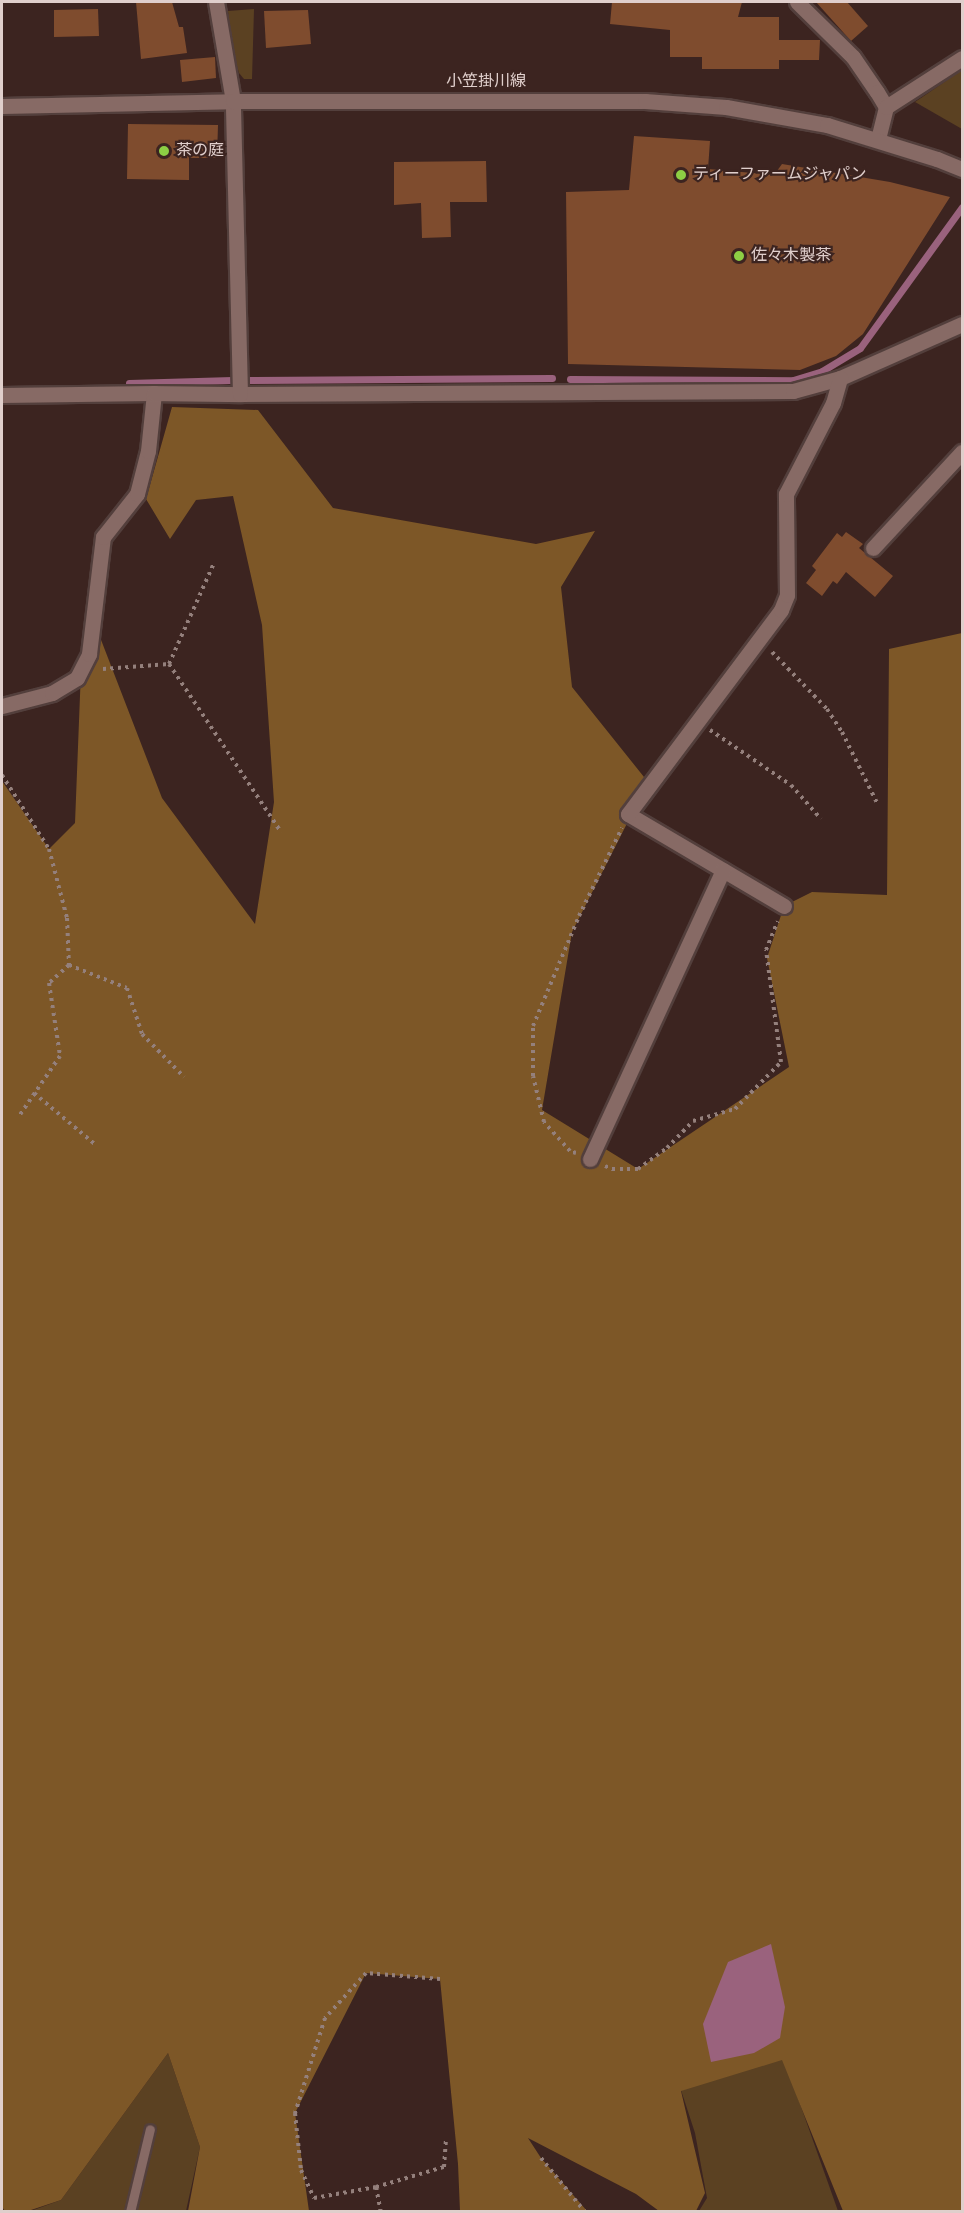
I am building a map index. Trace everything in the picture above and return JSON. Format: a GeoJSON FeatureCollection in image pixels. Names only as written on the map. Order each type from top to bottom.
{"type":"FeatureCollection","features":[{"type":"Feature","properties":{"kind":"street"},"geometry":{"type":"LineString","coordinates":[[216,2],[233,101],[240,394]]}},
{"type":"Feature","properties":{"kind":"street"},"geometry":{"type":"LineString","coordinates":[[797,2],[853,57],[886,107]]}},
{"type":"Feature","properties":{"kind":"street"},"geometry":{"type":"LineString","coordinates":[[878,140],[886,107],[963,58]]}},
{"type":"Feature","properties":{"kind":"street","name":"小笠掛川線"},"geometry":{"type":"LineString","coordinates":[[2,106],[233,101],[645,101],[758,112],[827,125],[963,169]]}},
{"type":"Feature","properties":{"kind":"street"},"geometry":{"type":"LineString","coordinates":[[2,395],[793,391],[840,378],[963,324]]}},
{"type":"Feature","properties":{"kind":"street"},"geometry":{"type":"LineString","coordinates":[[784,906],[628,814],[780,610],[787,595],[786,494],[833,403],[840,378]]}},
{"type":"Feature","properties":{"kind":"street"},"geometry":{"type":"LineString","coordinates":[[2,706],[52,693],[77,678],[89,654],[103,537],[137,494],[148,451],[154,393]]}},
{"type":"Feature","properties":{"kind":"street"},"geometry":{"type":"LineString","coordinates":[[873,548],[963,452]]}},
{"type":"Feature","properties":{"kind":"street"},"geometry":{"type":"LineString","coordinates":[[590,1159],[723,870]]}},
{"type":"Feature","properties":{"kind":"lane"},"geometry":{"type":"LineString","coordinates":[[130,2211],[150,2129]]}},
{"type":"Feature","properties":{"kind":"path"},"geometry":{"type":"LineString","coordinates":[[169,664],[214,563]]}},
{"type":"Feature","properties":{"kind":"path"},"geometry":{"type":"LineString","coordinates":[[759,639],[827,710],[842,732],[878,805]]}},
{"type":"Feature","properties":{"kind":"path"},"geometry":{"type":"LineString","coordinates":[[81,670],[169,664]]}},
{"type":"Feature","properties":{"kind":"path"},"geometry":{"type":"LineString","coordinates":[[169,664],[281,832]]}},
{"type":"Feature","properties":{"kind":"path"},"geometry":{"type":"LineString","coordinates":[[697,722],[791,785],[821,819]]}},
{"type":"Feature","properties":{"kind":"path"},"geometry":{"type":"LineString","coordinates":[[2,776],[49,849],[67,918],[69,965]]}},
{"type":"Feature","properties":{"kind":"path"},"geometry":{"type":"LineString","coordinates":[[69,965],[127,988],[142,1034],[184,1077]]}},
{"type":"Feature","properties":{"kind":"path"},"geometry":{"type":"LineString","coordinates":[[19,1116],[60,1056],[49,983],[69,965]]}},
{"type":"Feature","properties":{"kind":"path"},"geometry":{"type":"LineString","coordinates":[[34,1094],[97,1146]]}},
{"type":"Feature","properties":{"kind":"path"},"geometry":{"type":"LineString","coordinates":[[440,1979],[366,1973],[325,2018],[295,2113],[301,2170],[314,2199],[376,2187],[444,2167],[446,2137]]}},
{"type":"Feature","properties":{"kind":"path"},"geometry":{"type":"LineString","coordinates":[[541,2158],[585,2211]]}},
{"type":"Feature","properties":{"kind":"path"},"geometry":{"type":"LineString","coordinates":[[376,2187],[381,2211]]}},
{"type":"Feature","properties":{"kind":"shaded area"},"geometry":{"type":"Polygon","coordinates":[[[254,9],[252,79],[244,79],[239,73],[231,46],[228,11],[254,9]]]}},
{"type":"Feature","properties":{"kind":"shaded area"},"geometry":{"type":"Polygon","coordinates":[[[962,70],[962,129],[915,102],[962,70]]]}},
{"type":"Feature","properties":{"kind":"shaded area"},"geometry":{"type":"Polygon","coordinates":[[[172,407],[258,410],[333,508],[536,544],[595,531],[561,587],[572,687],[648,782],[572,932],[542,1110],[638,1169],[789,1067],[767,958],[784,906],[812,892],[887,895],[889,649],[962,633],[962,2211],[843,2211],[782,2060],[681,2091],[705,2193],[696,2211],[659,2211],[636,2194],[528,2138],[541,2158],[587,2211],[460,2211],[458,2164],[440,1979],[366,1973],[295,2113],[309,2211],[188,2211],[200,2147],[168,2053],[61,2200],[28,2211],[5,2211],[2,2207],[2,781],[49,849],[75,823],[81,670],[93,619],[162,798],[255,924],[274,802],[262,625],[233,496],[196,500],[170,539],[146,499],[172,407]]]}},
{"type":"Feature","properties":{"kind":"shaded area"},"geometry":{"type":"Polygon","coordinates":[[[771,1944],[785,2007],[780,2038],[754,2053],[711,2062],[703,2024],[728,1962],[771,1944]]]}},
{"type":"Feature","properties":{"kind":"shaded area"},"geometry":{"type":"Polygon","coordinates":[[[168,2053],[200,2147],[186,2211],[28,2212],[61,2200],[168,2053]]]}},
{"type":"Feature","properties":{"kind":"shaded area"},"geometry":{"type":"Polygon","coordinates":[[[783,2056],[838,2211],[699,2211],[707,2198],[695,2133],[681,2090],[783,2056]]]}},
{"type":"Feature","properties":{"kind":"building"},"geometry":{"type":"Polygon","coordinates":[[[136,2],[172,2],[179,27],[183,27],[187,53],[141,59],[136,2]]]}},
{"type":"Feature","properties":{"kind":"building"},"geometry":{"type":"Polygon","coordinates":[[[612,2],[742,2],[738,17],[779,17],[779,40],[820,40],[819,60],[779,60],[779,69],[702,69],[702,57],[670,57],[670,30],[610,24],[612,2]]]}},
{"type":"Feature","properties":{"kind":"building"},"geometry":{"type":"Polygon","coordinates":[[[816,2],[847,2],[868,26],[851,41],[816,2]]]}},
{"type":"Feature","properties":{"kind":"building"},"geometry":{"type":"Polygon","coordinates":[[[98,9],[99,36],[54,37],[54,10],[98,9]]]}},
{"type":"Feature","properties":{"kind":"building"},"geometry":{"type":"Polygon","coordinates":[[[308,10],[311,44],[266,48],[264,11],[308,10]]]}},
{"type":"Feature","properties":{"kind":"building"},"geometry":{"type":"Polygon","coordinates":[[[215,57],[216,78],[182,82],[180,60],[215,57]]]}},
{"type":"Feature","properties":{"kind":"building"},"geometry":{"type":"Polygon","coordinates":[[[128,124],[218,125],[217,158],[189,158],[189,180],[127,179],[128,124]]]}},
{"type":"Feature","properties":{"kind":"building","name":"佐々木製茶"},"geometry":{"type":"Polygon","coordinates":[[[634,136],[710,141],[708,169],[774,175],[782,164],[890,182],[950,197],[863,334],[836,356],[800,370],[568,364],[566,192],[629,190],[634,136]]]}},
{"type":"Feature","properties":{"kind":"building"},"geometry":{"type":"Polygon","coordinates":[[[486,161],[487,202],[450,202],[451,237],[422,238],[421,203],[394,205],[394,162],[486,161]]]}},
{"type":"Feature","properties":{"kind":"building"},"geometry":{"type":"Polygon","coordinates":[[[846,532],[863,544],[859,548],[893,576],[875,597],[846,572],[837,584],[833,581],[822,596],[806,583],[816,570],[812,566],[837,533],[842,537],[846,532]]]}},
{"type":"Feature","properties":{"kind":"waterway"},"geometry":{"type":"LineString","coordinates":[[570,379],[793,380],[822,371],[860,348],[962,207]]}},
{"type":"Feature","properties":{"kind":"waterway"},"geometry":{"type":"LineString","coordinates":[[250,380],[552,378]]}},
{"type":"Feature","properties":{"kind":"waterway"},"geometry":{"type":"LineString","coordinates":[[129,383],[232,380]]}},
{"type":"Feature","properties":{"kind":"place","name":"茶の庭"},"geometry":{"type":"Point","coordinates":[164,151]}},
{"type":"Feature","properties":{"kind":"place","name":"ティーファームジャパン"},"geometry":{"type":"Point","coordinates":[681,175]}},
{"type":"Feature","properties":{"kind":"place","name":"佐々木製茶"},"geometry":{"type":"Point","coordinates":[739,256]}}]}
